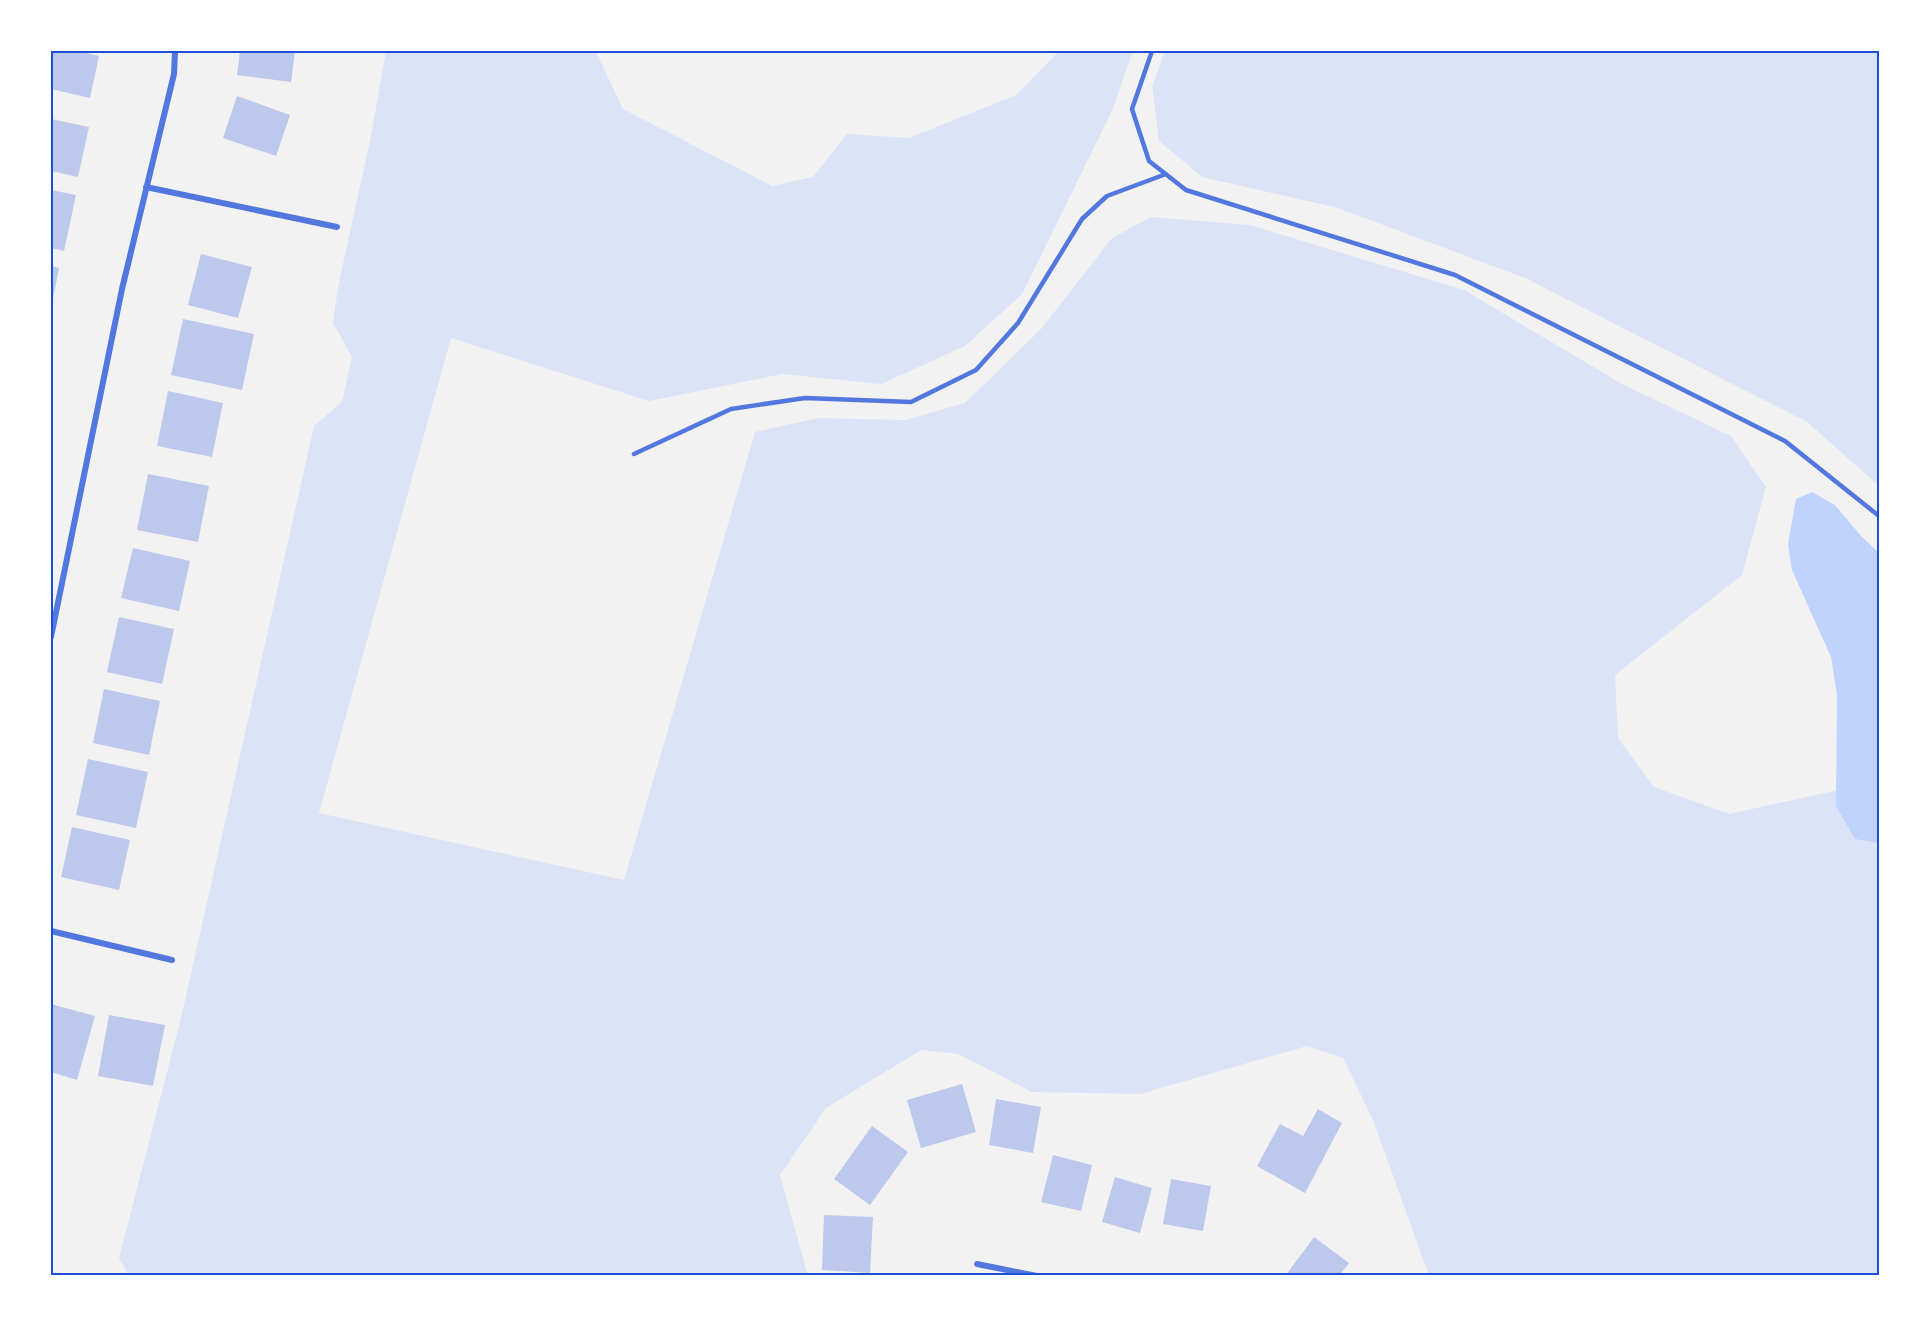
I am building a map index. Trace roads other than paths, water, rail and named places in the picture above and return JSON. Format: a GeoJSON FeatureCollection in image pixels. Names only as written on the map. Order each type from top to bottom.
{"type":"FeatureCollection","features":[{"type":"Feature","properties":{"kind":"street"},"geometry":{"type":"LineString","coordinates":[[51,637],[122,289],[174,74],[175,51]]}},
{"type":"Feature","properties":{"kind":"street"},"geometry":{"type":"LineString","coordinates":[[146,187],[337,226]]}},
{"type":"Feature","properties":{"kind":"street"},"geometry":{"type":"LineString","coordinates":[[51,931],[172,960]]}},
{"type":"Feature","properties":{"kind":"street"},"geometry":{"type":"LineString","coordinates":[[977,1264],[1037,1276]]}},
{"type":"Feature","properties":{"kind":"lane"},"geometry":{"type":"LineString","coordinates":[[1152,51],[1132,109],[1149,161],[1186,190],[1455,275],[1785,441],[1879,516]]}},
{"type":"Feature","properties":{"kind":"lane"},"geometry":{"type":"LineString","coordinates":[[634,454],[731,409],[805,398],[911,402],[976,370],[1018,323],[1082,219],[1107,196],[1166,174]]}},
{"type":"Feature","properties":{"kind":"water"},"geometry":{"type":"Polygon","coordinates":[[[1812,492],[1835,505],[1879,553],[1879,843],[1855,839],[1836,806],[1837,695],[1831,657],[1792,570],[1788,544],[1796,499],[1812,492]]]}}]}
